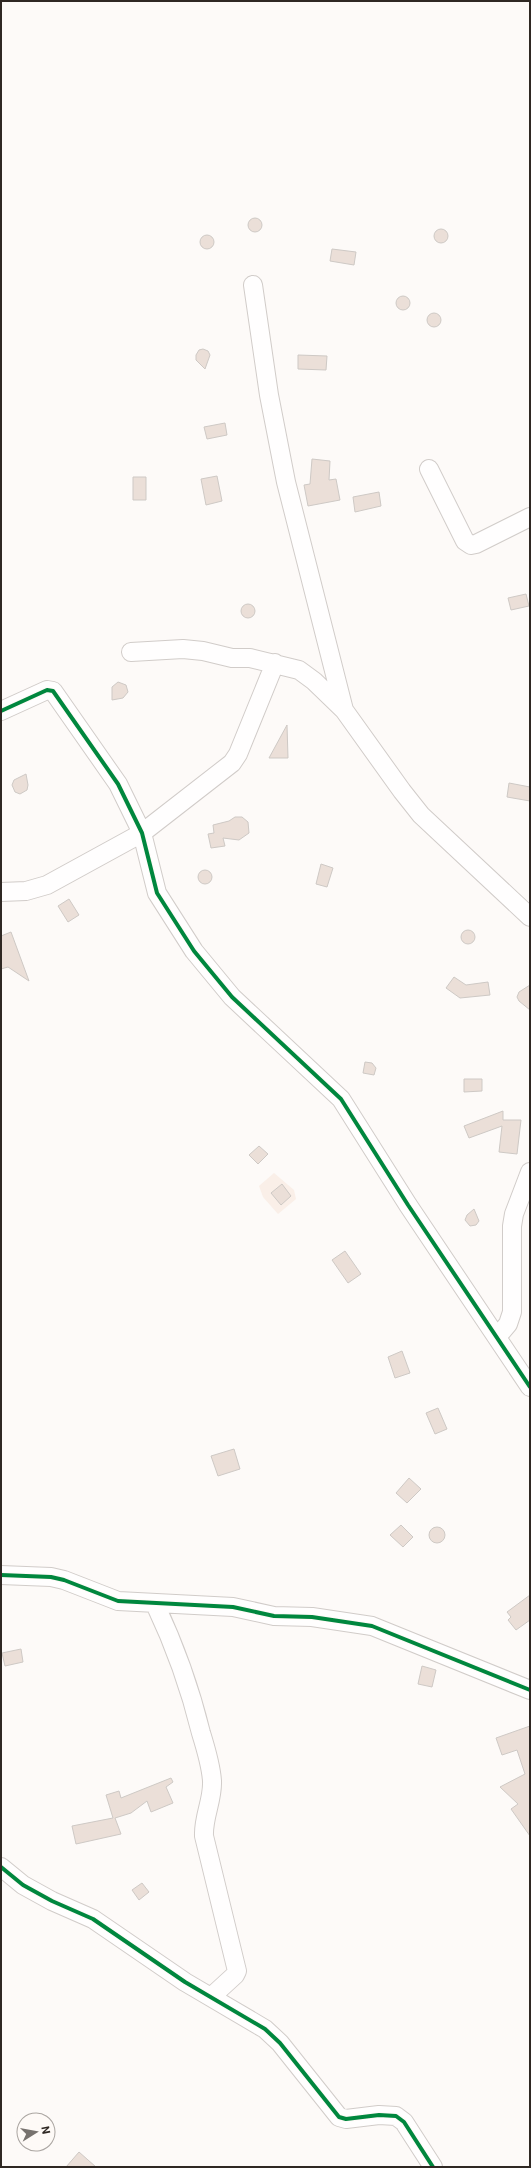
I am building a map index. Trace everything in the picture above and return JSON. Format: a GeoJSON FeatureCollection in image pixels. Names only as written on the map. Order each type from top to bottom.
{"type":"FeatureCollection","features":[{"type":"Feature","properties":{"kind":"street"},"geometry":{"type":"LineString","coordinates":[[254,285],[269,394],[286,482],[344,710]]}},
{"type":"Feature","properties":{"kind":"street"},"geometry":{"type":"LineString","coordinates":[[429,469],[465,541],[471,545],[476,544],[530,517]]}},
{"type":"Feature","properties":{"kind":"street"},"geometry":{"type":"LineString","coordinates":[[131,652],[183,649],[203,651],[232,658],[250,658],[275,663],[298,670],[309,677],[344,710],[421,815],[530,917]]}},
{"type":"Feature","properties":{"kind":"street"},"geometry":{"type":"LineString","coordinates":[[1,892],[26,891],[48,884],[142,833],[232,763],[238,754],[275,663]]}},
{"type":"Feature","properties":{"kind":"street"},"geometry":{"type":"LineString","coordinates":[[1,711],[47,690],[53,691],[118,784],[142,833],[157,892],[194,951],[232,997],[340,1098],[408,1205],[530,1387]]}},
{"type":"Feature","properties":{"kind":"street"},"geometry":{"type":"LineString","coordinates":[[496,1337],[508,1324],[512,1312],[513,1220],[530,1172]]}},
{"type":"Feature","properties":{"kind":"street"},"geometry":{"type":"LineString","coordinates":[[1,1575],[51,1577],[64,1580],[118,1601],[233,1607],[274,1616],[312,1616],[372,1626],[530,1690]]}},
{"type":"Feature","properties":{"kind":"street"},"geometry":{"type":"LineString","coordinates":[[155,1604],[172,1641],[190,1688],[210,1766],[212,1794],[204,1828],[204,1836],[236,1971],[235,1975],[211,1998]]}},
{"type":"Feature","properties":{"kind":"street"},"geometry":{"type":"LineString","coordinates":[[1,1867],[23,1885],[99,1922],[150,1960],[211,1998],[265,2029],[280,2043],[339,2118],[346,2119],[379,2115],[396,2116],[404,2122],[433,2167]]}},
{"type":"Feature","properties":{"kind":"shaded area"},"geometry":{"type":"Polygon","coordinates":[[[274,1173],[294,1190],[296,1199],[278,1214],[263,1197],[259,1186],[274,1173]]]}},
{"type":"Feature","properties":{"kind":"building"},"geometry":{"type":"Polygon","coordinates":[[[255,218],[260,220],[262,225],[260,230],[255,232],[250,230],[248,225],[250,220],[255,218]]]}},
{"type":"Feature","properties":{"kind":"building"},"geometry":{"type":"Polygon","coordinates":[[[438,229],[444,229],[448,233],[448,239],[444,243],[438,243],[434,239],[434,233],[438,229]]]}},
{"type":"Feature","properties":{"kind":"building"},"geometry":{"type":"Polygon","coordinates":[[[207,235],[212,237],[214,242],[212,247],[207,249],[202,247],[200,242],[202,237],[207,235]]]}},
{"type":"Feature","properties":{"kind":"building"},"geometry":{"type":"Polygon","coordinates":[[[332,249],[356,252],[354,265],[330,261],[332,249]]]}},
{"type":"Feature","properties":{"kind":"building"},"geometry":{"type":"Polygon","coordinates":[[[403,296],[408,298],[410,303],[408,308],[403,310],[398,308],[396,303],[398,298],[403,296]]]}},
{"type":"Feature","properties":{"kind":"building"},"geometry":{"type":"Polygon","coordinates":[[[434,313],[439,315],[441,320],[439,325],[434,327],[429,325],[427,320],[429,315],[434,313]]]}},
{"type":"Feature","properties":{"kind":"building"},"geometry":{"type":"Polygon","coordinates":[[[203,349],[208,351],[210,355],[205,369],[196,360],[196,355],[199,350],[203,349]]]}},
{"type":"Feature","properties":{"kind":"building"},"geometry":{"type":"Polygon","coordinates":[[[298,355],[327,356],[326,370],[298,369],[298,355]]]}},
{"type":"Feature","properties":{"kind":"building"},"geometry":{"type":"Polygon","coordinates":[[[225,423],[227,435],[207,439],[204,427],[225,423]]]}},
{"type":"Feature","properties":{"kind":"building"},"geometry":{"type":"Polygon","coordinates":[[[312,459],[330,461],[329,480],[336,479],[340,500],[308,506],[304,485],[310,484],[312,459]]]}},
{"type":"Feature","properties":{"kind":"building"},"geometry":{"type":"Polygon","coordinates":[[[217,476],[222,501],[206,505],[201,479],[217,476]]]}},
{"type":"Feature","properties":{"kind":"building"},"geometry":{"type":"Polygon","coordinates":[[[133,477],[146,477],[146,500],[133,500],[133,477]]]}},
{"type":"Feature","properties":{"kind":"building"},"geometry":{"type":"Polygon","coordinates":[[[379,492],[381,506],[355,512],[353,497],[379,492]]]}},
{"type":"Feature","properties":{"kind":"building"},"geometry":{"type":"Polygon","coordinates":[[[526,594],[529,606],[511,610],[508,598],[526,594]]]}},
{"type":"Feature","properties":{"kind":"building"},"geometry":{"type":"Polygon","coordinates":[[[248,604],[253,606],[255,611],[253,616],[248,618],[243,616],[241,611],[243,606],[248,604]]]}},
{"type":"Feature","properties":{"kind":"building"},"geometry":{"type":"Polygon","coordinates":[[[118,682],[126,685],[128,692],[123,698],[112,700],[112,687],[118,682]]]}},
{"type":"Feature","properties":{"kind":"building"},"geometry":{"type":"Polygon","coordinates":[[[287,725],[288,758],[269,758],[287,725]]]}},
{"type":"Feature","properties":{"kind":"building"},"geometry":{"type":"Polygon","coordinates":[[[26,774],[28,785],[27,790],[20,794],[15,792],[12,785],[14,780],[26,774]]]}},
{"type":"Feature","properties":{"kind":"building"},"geometry":{"type":"Polygon","coordinates":[[[509,783],[530,787],[530,801],[507,797],[509,783]]]}},
{"type":"Feature","properties":{"kind":"building"},"geometry":{"type":"Polygon","coordinates":[[[235,817],[242,817],[248,822],[249,833],[239,840],[223,838],[225,846],[211,848],[208,834],[214,833],[213,825],[229,821],[235,817]]]}},
{"type":"Feature","properties":{"kind":"building"},"geometry":{"type":"Polygon","coordinates":[[[321,864],[333,868],[327,887],[316,884],[321,864]]]}},
{"type":"Feature","properties":{"kind":"building"},"geometry":{"type":"Polygon","coordinates":[[[202,870],[208,870],[212,874],[212,880],[208,884],[202,884],[198,880],[198,874],[202,870]]]}},
{"type":"Feature","properties":{"kind":"building"},"geometry":{"type":"Polygon","coordinates":[[[69,899],[79,915],[68,922],[58,906],[69,899]]]}},
{"type":"Feature","properties":{"kind":"building"},"geometry":{"type":"Polygon","coordinates":[[[465,930],[471,930],[475,934],[475,940],[471,944],[465,944],[461,940],[461,934],[465,930]]]}},
{"type":"Feature","properties":{"kind":"building"},"geometry":{"type":"Polygon","coordinates":[[[11,932],[29,981],[8,967],[1,969],[1,936],[11,932]]]}},
{"type":"Feature","properties":{"kind":"building"},"geometry":{"type":"Polygon","coordinates":[[[454,977],[466,985],[488,982],[490,995],[460,998],[446,988],[454,977]]]}},
{"type":"Feature","properties":{"kind":"building"},"geometry":{"type":"Polygon","coordinates":[[[530,985],[530,1010],[519,1001],[517,997],[519,992],[530,985]]]}},
{"type":"Feature","properties":{"kind":"building"},"geometry":{"type":"Polygon","coordinates":[[[365,1062],[372,1063],[376,1068],[374,1075],[363,1073],[365,1062]]]}},
{"type":"Feature","properties":{"kind":"building"},"geometry":{"type":"Polygon","coordinates":[[[464,1079],[482,1079],[482,1091],[464,1092],[464,1079]]]}},
{"type":"Feature","properties":{"kind":"building"},"geometry":{"type":"Polygon","coordinates":[[[503,1111],[503,1120],[521,1120],[517,1154],[499,1152],[502,1126],[469,1138],[464,1126],[503,1111]]]}},
{"type":"Feature","properties":{"kind":"building"},"geometry":{"type":"Polygon","coordinates":[[[259,1146],[268,1154],[258,1164],[249,1155],[259,1146]]]}},
{"type":"Feature","properties":{"kind":"building"},"geometry":{"type":"Polygon","coordinates":[[[282,1184],[291,1196],[281,1205],[271,1193],[282,1184]]]}},
{"type":"Feature","properties":{"kind":"building"},"geometry":{"type":"Polygon","coordinates":[[[474,1209],[479,1221],[476,1225],[470,1226],[465,1220],[467,1215],[474,1209]]]}},
{"type":"Feature","properties":{"kind":"building"},"geometry":{"type":"Polygon","coordinates":[[[345,1251],[361,1274],[348,1283],[332,1260],[345,1251]]]}},
{"type":"Feature","properties":{"kind":"building"},"geometry":{"type":"Polygon","coordinates":[[[402,1351],[410,1373],[395,1378],[388,1357],[402,1351]]]}},
{"type":"Feature","properties":{"kind":"building"},"geometry":{"type":"Polygon","coordinates":[[[438,1408],[447,1429],[435,1434],[426,1413],[438,1408]]]}},
{"type":"Feature","properties":{"kind":"building"},"geometry":{"type":"Polygon","coordinates":[[[234,1449],[240,1469],[218,1476],[211,1456],[234,1449]]]}},
{"type":"Feature","properties":{"kind":"building"},"geometry":{"type":"Polygon","coordinates":[[[409,1478],[421,1489],[407,1503],[396,1493],[409,1478]]]}},
{"type":"Feature","properties":{"kind":"building"},"geometry":{"type":"Polygon","coordinates":[[[401,1525],[413,1537],[403,1547],[390,1535],[401,1525]]]}},
{"type":"Feature","properties":{"kind":"building"},"geometry":{"type":"Polygon","coordinates":[[[434,1527],[440,1527],[445,1532],[443,1541],[440,1543],[434,1543],[429,1538],[429,1532],[434,1527]]]}},
{"type":"Feature","properties":{"kind":"building"},"geometry":{"type":"Polygon","coordinates":[[[530,1595],[530,1620],[516,1630],[508,1620],[511,1617],[507,1612],[530,1595]]]}},
{"type":"Feature","properties":{"kind":"building"},"geometry":{"type":"Polygon","coordinates":[[[21,1649],[23,1662],[5,1666],[2,1653],[21,1649]]]}},
{"type":"Feature","properties":{"kind":"building"},"geometry":{"type":"Polygon","coordinates":[[[422,1666],[436,1670],[432,1687],[418,1684],[422,1666]]]}},
{"type":"Feature","properties":{"kind":"building"},"geometry":{"type":"Polygon","coordinates":[[[530,1726],[530,1836],[511,1809],[518,1804],[500,1787],[525,1774],[517,1750],[502,1755],[496,1738],[530,1726]]]}},
{"type":"Feature","properties":{"kind":"building"},"geometry":{"type":"Polygon","coordinates":[[[171,1778],[173,1782],[166,1787],[173,1803],[151,1812],[147,1801],[131,1813],[115,1818],[121,1834],[76,1844],[72,1826],[113,1818],[106,1795],[119,1791],[121,1798],[171,1778]]]}},
{"type":"Feature","properties":{"kind":"building"},"geometry":{"type":"Polygon","coordinates":[[[142,1883],[149,1892],[139,1900],[132,1890],[142,1883]]]}},
{"type":"Feature","properties":{"kind":"building"},"geometry":{"type":"Polygon","coordinates":[[[79,2152],[96,2167],[66,2167],[79,2152]]]}},
{"type":"Feature","properties":{"kind":"cycle path"},"geometry":{"type":"LineString","coordinates":[[1,711],[47,690],[53,691],[118,784],[142,833],[157,893],[194,951],[232,997],[341,1099],[408,1205],[530,1387]]}},
{"type":"Feature","properties":{"kind":"cycle path"},"geometry":{"type":"LineString","coordinates":[[1,1575],[51,1577],[64,1580],[118,1601],[233,1607],[274,1616],[312,1617],[372,1626],[530,1690]]}},
{"type":"Feature","properties":{"kind":"cycle path"},"geometry":{"type":"LineString","coordinates":[[1,1867],[23,1885],[52,1901],[93,1919],[185,1982],[265,2029],[280,2043],[339,2117],[346,2119],[379,2115],[396,2116],[404,2122],[433,2167]]}}]}
